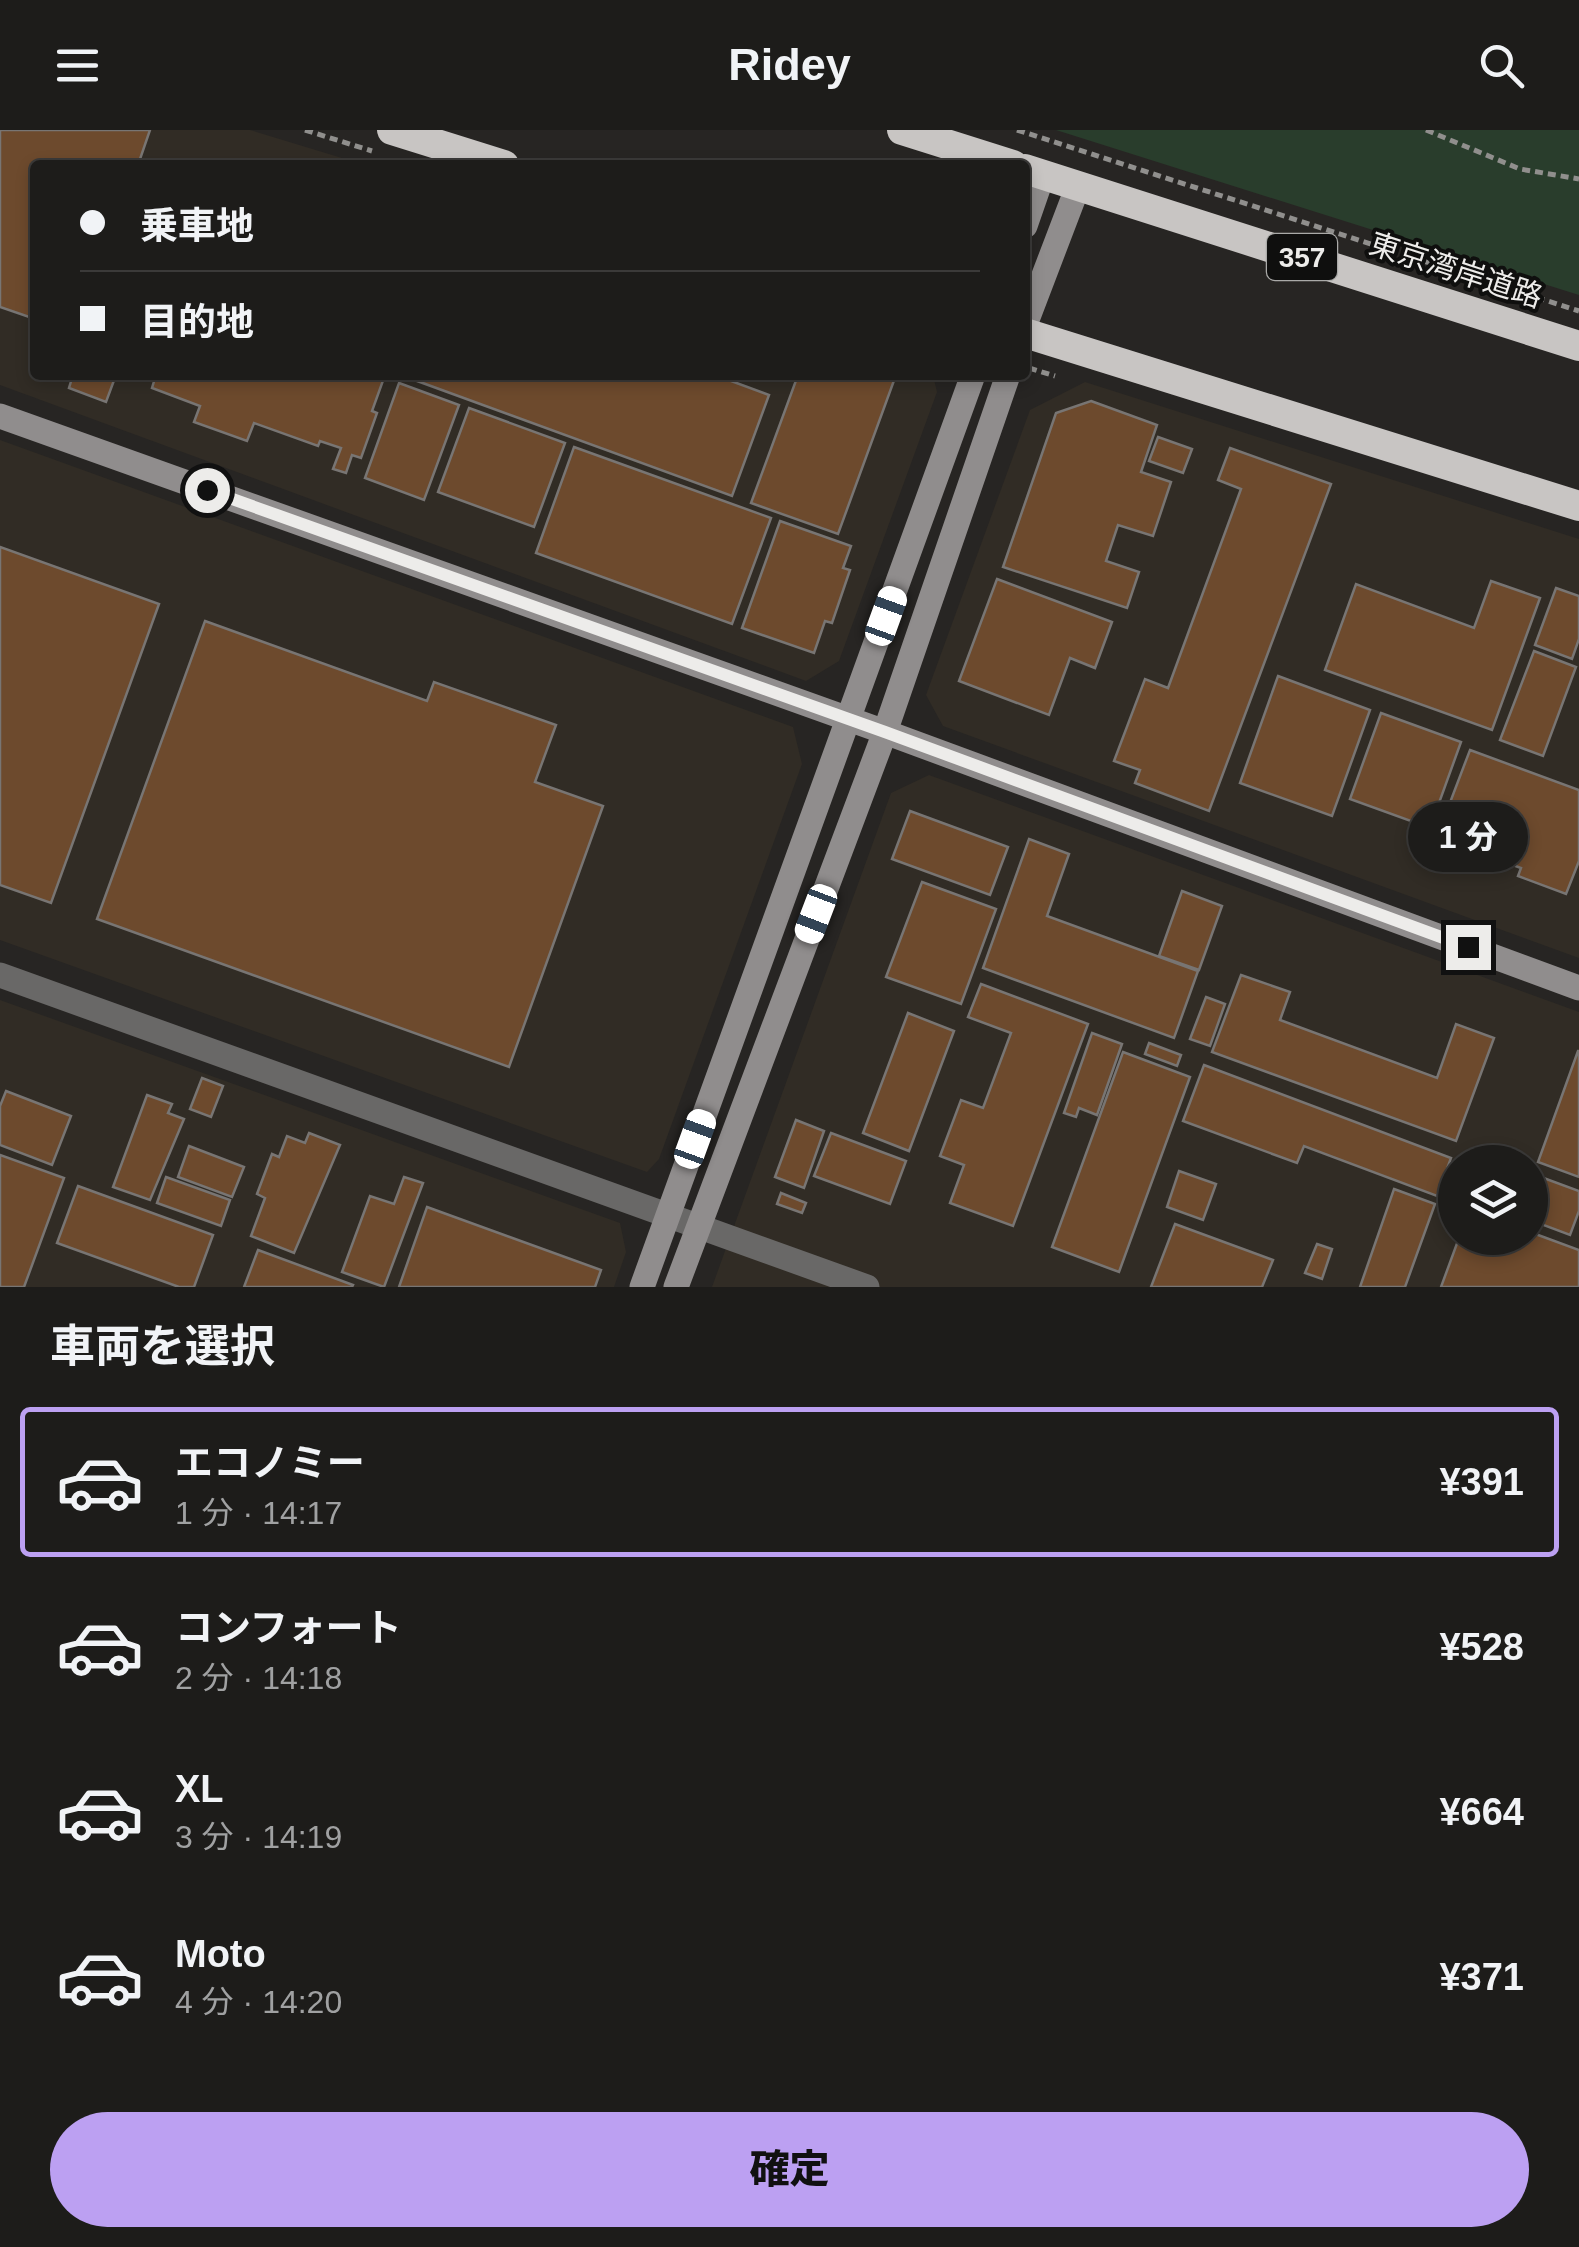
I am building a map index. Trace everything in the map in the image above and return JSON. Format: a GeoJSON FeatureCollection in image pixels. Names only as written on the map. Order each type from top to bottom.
{"type":"FeatureCollection","features":[{"type":"Feature","properties":{"kind":"highway"},"geometry":{"type":"LineString","coordinates":[[902,130],[997,160]]}},
{"type":"Feature","properties":{"kind":"highway"},"geometry":{"type":"LineString","coordinates":[[386,142],[478,160]]}},
{"type":"Feature","properties":{"kind":"highway","name":"東京湾岸道路"},"geometry":{"type":"LineString","coordinates":[[1034,172],[1579,346]]}},
{"type":"Feature","properties":{"kind":"highway"},"geometry":{"type":"LineString","coordinates":[[1030,331],[1579,506]]}},
{"type":"Feature","properties":{"kind":"street"},"geometry":{"type":"LineString","coordinates":[[1030,316],[1078,186]]}},
{"type":"Feature","properties":{"kind":"street"},"geometry":{"type":"LineString","coordinates":[[642,1287],[971,380]]}},
{"type":"Feature","properties":{"kind":"street"},"geometry":{"type":"LineString","coordinates":[[676,1287],[885,732],[1006,380]]}},
{"type":"Feature","properties":{"kind":"street"},"geometry":{"type":"LineString","coordinates":[[0,416],[885,732],[1579,988]]}},
{"type":"Feature","properties":{"kind":"street"},"geometry":{"type":"LineString","coordinates":[[0,974],[867,1287]]}},
{"type":"Feature","properties":{"kind":"path"},"geometry":{"type":"LineString","coordinates":[[305,130],[386,142]]}},
{"type":"Feature","properties":{"kind":"path"},"geometry":{"type":"LineString","coordinates":[[1016,130],[1579,311]]}},
{"type":"Feature","properties":{"kind":"path"},"geometry":{"type":"LineString","coordinates":[[1426,130],[1520,169],[1579,179]]}},
{"type":"Feature","properties":{"kind":"path"},"geometry":{"type":"LineString","coordinates":[[1030,368],[1055,376]]}},
{"type":"Feature","properties":{"kind":"shaded area"},"geometry":{"type":"Polygon","coordinates":[[[0,130],[250,130],[349,160],[30,160],[30,380],[934,380],[937,392],[839,661],[806,681],[0,385],[0,130]]]}},
{"type":"Feature","properties":{"kind":"shaded area"},"geometry":{"type":"Polygon","coordinates":[[[1085,382],[1579,539],[1579,958],[943,726],[926,695],[1030,410],[1085,382]]]}},
{"type":"Feature","properties":{"kind":"shaded area"},"geometry":{"type":"Polygon","coordinates":[[[0,440],[793,727],[802,764],[659,1159],[647,1172],[0,940],[0,440]]]}},
{"type":"Feature","properties":{"kind":"shaded area"},"geometry":{"type":"Polygon","coordinates":[[[929,775],[1579,1012],[1579,1287],[712,1287],[891,793],[929,775]]]}},
{"type":"Feature","properties":{"kind":"shaded area"},"geometry":{"type":"Polygon","coordinates":[[[0,1000],[620,1223],[626,1252],[614,1287],[0,1287],[0,1000]]]}},
{"type":"Feature","properties":{"kind":"green space"},"geometry":{"type":"Polygon","coordinates":[[[1056,130],[1579,130],[1579,295],[1056,130]]]}},
{"type":"Feature","properties":{"kind":"building"},"geometry":{"type":"Polygon","coordinates":[[[0,130],[150,130],[140,160],[30,160],[30,317],[0,307],[0,130]]]}},
{"type":"Feature","properties":{"kind":"building"},"geometry":{"type":"Polygon","coordinates":[[[71,380],[114,380],[106,402],[69,388],[71,380]]]}},
{"type":"Feature","properties":{"kind":"building"},"geometry":{"type":"Polygon","coordinates":[[[154,380],[383,380],[372,411],[377,413],[361,458],[352,455],[346,473],[333,469],[341,448],[320,441],[318,446],[254,423],[247,441],[194,422],[200,406],[152,388],[154,380]]]}},
{"type":"Feature","properties":{"kind":"building"},"geometry":{"type":"Polygon","coordinates":[[[414,380],[728,380],[769,395],[732,496],[414,380]]]}},
{"type":"Feature","properties":{"kind":"building"},"geometry":{"type":"Polygon","coordinates":[[[796,380],[894,380],[838,534],[751,503],[796,380]]]}},
{"type":"Feature","properties":{"kind":"building"},"geometry":{"type":"Polygon","coordinates":[[[399,383],[459,405],[424,500],[365,478],[399,383]]]}},
{"type":"Feature","properties":{"kind":"building"},"geometry":{"type":"Polygon","coordinates":[[[1091,401],[1157,425],[1141,472],[1171,482],[1153,536],[1118,525],[1106,561],[1139,572],[1127,608],[1003,567],[1056,413],[1091,401]]]}},
{"type":"Feature","properties":{"kind":"building"},"geometry":{"type":"Polygon","coordinates":[[[469,408],[565,443],[534,527],[438,492],[469,408]]]}},
{"type":"Feature","properties":{"kind":"building"},"geometry":{"type":"Polygon","coordinates":[[[1158,437],[1192,449],[1183,473],[1149,461],[1158,437]]]}},
{"type":"Feature","properties":{"kind":"building"},"geometry":{"type":"Polygon","coordinates":[[[574,447],[771,518],[732,624],[536,553],[574,447]]]}},
{"type":"Feature","properties":{"kind":"building"},"geometry":{"type":"Polygon","coordinates":[[[1230,448],[1331,484],[1209,811],[1135,783],[1140,770],[1114,761],[1145,679],[1168,688],[1241,489],[1218,480],[1230,448]]]}},
{"type":"Feature","properties":{"kind":"building"},"geometry":{"type":"Polygon","coordinates":[[[780,521],[851,546],[843,568],[850,570],[832,623],[825,621],[814,653],[742,628],[780,521]]]}},
{"type":"Feature","properties":{"kind":"building"},"geometry":{"type":"Polygon","coordinates":[[[0,547],[159,604],[51,903],[0,885],[0,547]]]}},
{"type":"Feature","properties":{"kind":"building"},"geometry":{"type":"Polygon","coordinates":[[[997,579],[1112,622],[1095,668],[1070,658],[1049,715],[959,681],[997,579]]]}},
{"type":"Feature","properties":{"kind":"building"},"geometry":{"type":"Polygon","coordinates":[[[1491,581],[1540,598],[1492,730],[1325,670],[1356,584],[1474,628],[1491,581]]]}},
{"type":"Feature","properties":{"kind":"building"},"geometry":{"type":"Polygon","coordinates":[[[1556,588],[1579,596],[1579,639],[1572,659],[1535,645],[1556,588]]]}},
{"type":"Feature","properties":{"kind":"building"},"geometry":{"type":"Polygon","coordinates":[[[205,621],[427,701],[434,682],[556,725],[535,782],[603,806],[509,1067],[97,919],[205,621]]]}},
{"type":"Feature","properties":{"kind":"building"},"geometry":{"type":"Polygon","coordinates":[[[1534,651],[1576,667],[1543,756],[1500,740],[1534,651]]]}},
{"type":"Feature","properties":{"kind":"building"},"geometry":{"type":"Polygon","coordinates":[[[1278,676],[1370,710],[1332,816],[1240,783],[1278,676]]]}},
{"type":"Feature","properties":{"kind":"building"},"geometry":{"type":"Polygon","coordinates":[[[1381,713],[1461,742],[1430,828],[1350,799],[1381,713]]]}},
{"type":"Feature","properties":{"kind":"building"},"geometry":{"type":"Polygon","coordinates":[[[1470,750],[1579,790],[1579,861],[1566,894],[1518,876],[1521,868],[1488,856],[1484,867],[1472,863],[1474,857],[1435,842],[1470,750]]]}},
{"type":"Feature","properties":{"kind":"building"},"geometry":{"type":"Polygon","coordinates":[[[910,811],[1008,847],[990,895],[892,859],[910,811]]]}},
{"type":"Feature","properties":{"kind":"building"},"geometry":{"type":"Polygon","coordinates":[[[1029,839],[1069,854],[1047,916],[1198,971],[1174,1038],[983,968],[1029,839]]]}},
{"type":"Feature","properties":{"kind":"building"},"geometry":{"type":"Polygon","coordinates":[[[922,882],[996,909],[961,1004],[886,977],[922,882]]]}},
{"type":"Feature","properties":{"kind":"building"},"geometry":{"type":"Polygon","coordinates":[[[1182,891],[1222,906],[1199,970],[1159,956],[1182,891]]]}},
{"type":"Feature","properties":{"kind":"building"},"geometry":{"type":"Polygon","coordinates":[[[1241,975],[1290,992],[1280,1020],[1437,1078],[1456,1024],[1494,1038],[1456,1141],[1212,1052],[1241,975]]]}},
{"type":"Feature","properties":{"kind":"building"},"geometry":{"type":"Polygon","coordinates":[[[981,984],[1088,1024],[1013,1226],[950,1203],[964,1165],[940,1156],[961,1100],[983,1108],[1011,1033],[968,1017],[981,984]]]}},
{"type":"Feature","properties":{"kind":"building"},"geometry":{"type":"Polygon","coordinates":[[[1206,997],[1225,1004],[1210,1046],[1190,1039],[1206,997]]]}},
{"type":"Feature","properties":{"kind":"building"},"geometry":{"type":"Polygon","coordinates":[[[908,1013],[954,1031],[909,1151],[863,1133],[908,1013]]]}},
{"type":"Feature","properties":{"kind":"building"},"geometry":{"type":"Polygon","coordinates":[[[1092,1033],[1122,1044],[1097,1115],[1079,1108],[1076,1117],[1064,1113],[1092,1033]]]}},
{"type":"Feature","properties":{"kind":"building"},"geometry":{"type":"Polygon","coordinates":[[[1149,1043],[1181,1055],[1177,1066],[1145,1054],[1149,1043]]]}},
{"type":"Feature","properties":{"kind":"building"},"geometry":{"type":"Polygon","coordinates":[[[1579,1051],[1579,1177],[1548,1166],[1548,1145],[1544,1145],[1579,1051]]]}},
{"type":"Feature","properties":{"kind":"building"},"geometry":{"type":"Polygon","coordinates":[[[1123,1052],[1190,1077],[1119,1272],[1052,1247],[1123,1052]]]}},
{"type":"Feature","properties":{"kind":"building"},"geometry":{"type":"Polygon","coordinates":[[[1204,1065],[1438,1153],[1438,1193],[1304,1146],[1297,1163],[1183,1121],[1204,1065]]]}},
{"type":"Feature","properties":{"kind":"building"},"geometry":{"type":"Polygon","coordinates":[[[202,1078],[223,1086],[211,1117],[190,1109],[202,1078]]]}},
{"type":"Feature","properties":{"kind":"building"},"geometry":{"type":"Polygon","coordinates":[[[6,1091],[71,1116],[52,1165],[0,1145],[0,1106],[6,1091]]]}},
{"type":"Feature","properties":{"kind":"building"},"geometry":{"type":"Polygon","coordinates":[[[147,1095],[172,1104],[168,1113],[184,1119],[150,1200],[113,1187],[147,1095]]]}},
{"type":"Feature","properties":{"kind":"building"},"geometry":{"type":"Polygon","coordinates":[[[796,1120],[824,1131],[804,1188],[775,1177],[796,1120]]]}},
{"type":"Feature","properties":{"kind":"building"},"geometry":{"type":"Polygon","coordinates":[[[309,1133],[340,1145],[294,1253],[251,1236],[265,1198],[257,1194],[272,1154],[279,1157],[287,1136],[305,1143],[309,1133]]]}},
{"type":"Feature","properties":{"kind":"building"},"geometry":{"type":"Polygon","coordinates":[[[831,1133],[906,1161],[890,1204],[814,1176],[831,1133]]]}},
{"type":"Feature","properties":{"kind":"building"},"geometry":{"type":"Polygon","coordinates":[[[189,1146],[244,1167],[232,1197],[178,1177],[189,1146]]]}},
{"type":"Feature","properties":{"kind":"building"},"geometry":{"type":"Polygon","coordinates":[[[0,1155],[64,1178],[24,1287],[0,1287],[0,1155]]]}},
{"type":"Feature","properties":{"kind":"building"},"geometry":{"type":"Polygon","coordinates":[[[1179,1171],[1216,1184],[1203,1220],[1167,1207],[1179,1171]]]}},
{"type":"Feature","properties":{"kind":"building"},"geometry":{"type":"Polygon","coordinates":[[[166,1177],[230,1200],[221,1226],[157,1203],[166,1177]]]}},
{"type":"Feature","properties":{"kind":"building"},"geometry":{"type":"Polygon","coordinates":[[[404,1177],[423,1183],[384,1287],[342,1272],[370,1196],[394,1204],[404,1177]]]}},
{"type":"Feature","properties":{"kind":"building"},"geometry":{"type":"Polygon","coordinates":[[[1548,1180],[1579,1191],[1579,1211],[1570,1235],[1548,1227],[1548,1180]]]}},
{"type":"Feature","properties":{"kind":"building"},"geometry":{"type":"Polygon","coordinates":[[[78,1186],[213,1235],[194,1287],[179,1287],[57,1243],[78,1186]]]}},
{"type":"Feature","properties":{"kind":"building"},"geometry":{"type":"Polygon","coordinates":[[[1394,1189],[1435,1204],[1405,1287],[1360,1287],[1394,1189]]]}},
{"type":"Feature","properties":{"kind":"building"},"geometry":{"type":"Polygon","coordinates":[[[781,1193],[806,1203],[802,1213],[777,1204],[781,1193]]]}},
{"type":"Feature","properties":{"kind":"building"},"geometry":{"type":"Polygon","coordinates":[[[427,1207],[601,1270],[595,1287],[399,1287],[427,1207]]]}},
{"type":"Feature","properties":{"kind":"building"},"geometry":{"type":"Polygon","coordinates":[[[1175,1224],[1273,1260],[1262,1287],[1151,1287],[1175,1224]]]}},
{"type":"Feature","properties":{"kind":"building"},"geometry":{"type":"Polygon","coordinates":[[[1548,1239],[1579,1250],[1579,1287],[1441,1287],[1453,1255],[1548,1255],[1548,1239]]]}},
{"type":"Feature","properties":{"kind":"building"},"geometry":{"type":"Polygon","coordinates":[[[1317,1244],[1332,1249],[1322,1279],[1305,1273],[1317,1244]]]}},
{"type":"Feature","properties":{"kind":"building"},"geometry":{"type":"Polygon","coordinates":[[[258,1250],[353,1285],[244,1287],[258,1250]]]}},
{"type":"Feature","properties":{"kind":"route"},"geometry":{"type":"LineString","coordinates":[[207,490],[885,732],[1468,947]]}}]}
